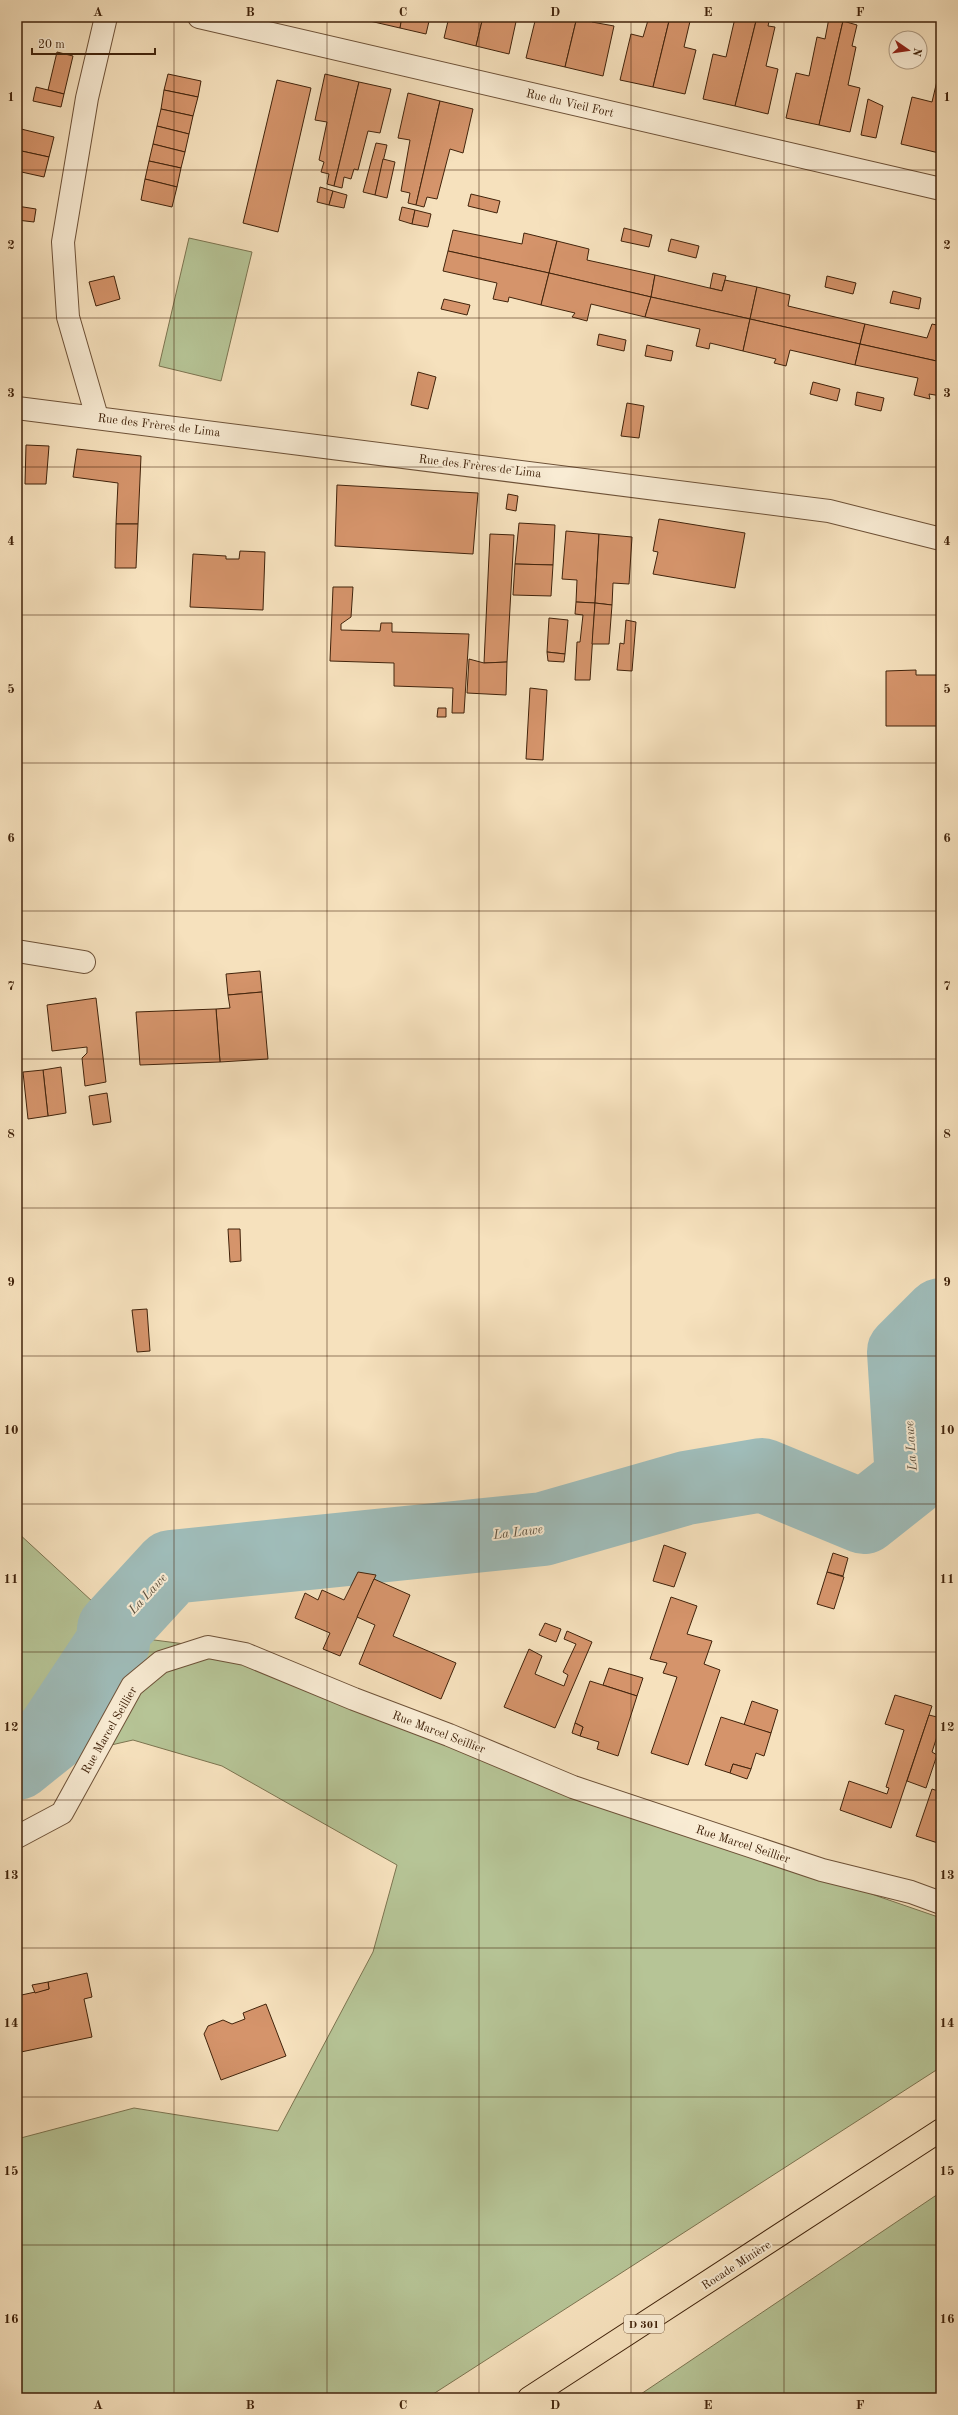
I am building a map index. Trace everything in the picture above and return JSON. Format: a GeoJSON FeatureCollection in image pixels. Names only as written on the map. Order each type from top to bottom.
{"type":"FeatureCollection","features":[{"type":"Feature","properties":{"kind":"highway","name":"Rocade Minière"},"geometry":{"type":"LineString","coordinates":[[529,2398],[759,2250],[941,2130]]}},
{"type":"Feature","properties":{"kind":"street"},"geometry":{"type":"LineString","coordinates":[[97,417],[68,316],[63,242],[87,98],[106,17]]}},
{"type":"Feature","properties":{"kind":"street","name":"Rue du Vieil Fort"},"geometry":{"type":"LineString","coordinates":[[199,17],[941,189]]}},
{"type":"Feature","properties":{"kind":"street","name":"Rue des Frères de Lima"},"geometry":{"type":"LineString","coordinates":[[17,408],[829,511],[941,539]]}},
{"type":"Feature","properties":{"kind":"street"},"geometry":{"type":"LineString","coordinates":[[17,951],[84,962]]}},
{"type":"Feature","properties":{"kind":"street","name":"Rue Marcel Seillier"},"geometry":{"type":"LineString","coordinates":[[17,1837],[62,1813],[132,1686],[161,1662],[208,1647],[245,1654],[354,1700],[449,1735],[573,1787],[822,1870],[911,1892],[941,1903]]}},
{"type":"Feature","properties":{"kind":"green space"},"geometry":{"type":"Polygon","coordinates":[[[189,238],[252,252],[221,381],[159,366],[189,238]]]}},
{"type":"Feature","properties":{"kind":"green space"},"geometry":{"type":"Polygon","coordinates":[[[17,1532],[131,1637],[208,1647],[880,1897],[941,1918],[941,2067],[427,2398],[17,2398],[17,2139],[134,2108],[278,2131],[373,1952],[397,1865],[222,1766],[133,1740],[98,1748],[52,1735],[17,1763],[17,1532]]]}},
{"type":"Feature","properties":{"kind":"green space"},"geometry":{"type":"Polygon","coordinates":[[[941,2192],[941,2398],[635,2398],[941,2192]]]}},
{"type":"Feature","properties":{"kind":"building"},"geometry":{"type":"Polygon","coordinates":[[[362,17],[402,17],[400,28],[361,19],[362,17]]]}},
{"type":"Feature","properties":{"kind":"building"},"geometry":{"type":"Polygon","coordinates":[[[402,17],[430,17],[426,34],[400,28],[402,17]]]}},
{"type":"Feature","properties":{"kind":"building"},"geometry":{"type":"Polygon","coordinates":[[[449,17],[483,17],[476,46],[444,38],[449,17]]]}},
{"type":"Feature","properties":{"kind":"building"},"geometry":{"type":"Polygon","coordinates":[[[483,17],[517,17],[509,54],[476,46],[483,17]]]}},
{"type":"Feature","properties":{"kind":"building"},"geometry":{"type":"Polygon","coordinates":[[[536,17],[577,17],[565,67],[526,58],[536,17]]]}},
{"type":"Feature","properties":{"kind":"building"},"geometry":{"type":"Polygon","coordinates":[[[577,17],[593,17],[592,22],[614,26],[603,76],[565,67],[577,17]]]}},
{"type":"Feature","properties":{"kind":"building"},"geometry":{"type":"Polygon","coordinates":[[[649,17],[670,17],[653,87],[620,80],[631,34],[643,37],[649,17]]]}},
{"type":"Feature","properties":{"kind":"building"},"geometry":{"type":"Polygon","coordinates":[[[670,17],[691,17],[684,47],[696,50],[685,94],[653,87],[670,17]]]}},
{"type":"Feature","properties":{"kind":"building"},"geometry":{"type":"Polygon","coordinates":[[[741,17],[757,17],[735,106],[703,99],[713,54],[726,57],[735,18],[740,19],[741,17]]]}},
{"type":"Feature","properties":{"kind":"building"},"geometry":{"type":"Polygon","coordinates":[[[757,17],[770,17],[768,26],[775,27],[766,66],[778,69],[768,114],[735,106],[757,17]]]}},
{"type":"Feature","properties":{"kind":"building"},"geometry":{"type":"Polygon","coordinates":[[[829,18],[843,21],[819,125],[786,118],[796,73],[809,76],[817,37],[825,39],[829,18]]]}},
{"type":"Feature","properties":{"kind":"building"},"geometry":{"type":"Polygon","coordinates":[[[843,21],[857,25],[852,46],[856,47],[848,85],[860,88],[850,132],[819,125],[843,21]]]}},
{"type":"Feature","properties":{"kind":"building"},"geometry":{"type":"Polygon","coordinates":[[[57,52],[73,56],[64,94],[48,90],[57,52]]]}},
{"type":"Feature","properties":{"kind":"building"},"geometry":{"type":"Polygon","coordinates":[[[941,64],[941,143],[939,153],[901,144],[912,97],[932,102],[941,64]]]}},
{"type":"Feature","properties":{"kind":"building"},"geometry":{"type":"Polygon","coordinates":[[[168,74],[201,81],[198,97],[164,90],[168,74]]]}},
{"type":"Feature","properties":{"kind":"building"},"geometry":{"type":"Polygon","coordinates":[[[325,74],[359,82],[334,186],[327,184],[329,174],[321,172],[324,162],[319,160],[327,122],[315,120],[325,74]]]}},
{"type":"Feature","properties":{"kind":"building"},"geometry":{"type":"Polygon","coordinates":[[[277,80],[311,88],[278,232],[243,223],[277,80]]]}},
{"type":"Feature","properties":{"kind":"building"},"geometry":{"type":"Polygon","coordinates":[[[359,82],[391,89],[380,133],[368,131],[358,170],[354,169],[351,179],[344,177],[342,188],[334,186],[359,82]]]}},
{"type":"Feature","properties":{"kind":"building"},"geometry":{"type":"Polygon","coordinates":[[[36,87],[64,94],[61,107],[33,101],[36,87]]]}},
{"type":"Feature","properties":{"kind":"building"},"geometry":{"type":"Polygon","coordinates":[[[164,90],[198,97],[193,116],[161,109],[164,90]]]}},
{"type":"Feature","properties":{"kind":"building"},"geometry":{"type":"Polygon","coordinates":[[[408,93],[440,101],[416,205],[408,203],[410,193],[401,191],[410,140],[398,138],[408,93]]]}},
{"type":"Feature","properties":{"kind":"building"},"geometry":{"type":"Polygon","coordinates":[[[868,99],[883,106],[876,138],[861,135],[868,99]]]}},
{"type":"Feature","properties":{"kind":"building"},"geometry":{"type":"Polygon","coordinates":[[[440,101],[473,109],[463,153],[450,149],[437,199],[427,197],[424,207],[416,205],[440,101]]]}},
{"type":"Feature","properties":{"kind":"building"},"geometry":{"type":"Polygon","coordinates":[[[161,109],[193,116],[189,134],[157,126],[161,109]]]}},
{"type":"Feature","properties":{"kind":"building"},"geometry":{"type":"Polygon","coordinates":[[[157,126],[189,134],[185,152],[153,144],[157,126]]]}},
{"type":"Feature","properties":{"kind":"building"},"geometry":{"type":"Polygon","coordinates":[[[17,128],[54,137],[49,157],[17,150],[17,128]]]}},
{"type":"Feature","properties":{"kind":"building"},"geometry":{"type":"Polygon","coordinates":[[[376,143],[387,145],[375,195],[363,192],[376,143]]]}},
{"type":"Feature","properties":{"kind":"building"},"geometry":{"type":"Polygon","coordinates":[[[153,144],[185,152],[181,168],[149,161],[153,144]]]}},
{"type":"Feature","properties":{"kind":"building"},"geometry":{"type":"Polygon","coordinates":[[[17,150],[49,157],[44,177],[17,171],[17,150]]]}},
{"type":"Feature","properties":{"kind":"building"},"geometry":{"type":"Polygon","coordinates":[[[383,159],[395,162],[387,198],[375,195],[383,159]]]}},
{"type":"Feature","properties":{"kind":"building"},"geometry":{"type":"Polygon","coordinates":[[[149,161],[181,168],[177,187],[145,179],[149,161]]]}},
{"type":"Feature","properties":{"kind":"building"},"geometry":{"type":"Polygon","coordinates":[[[145,179],[177,187],[172,207],[141,200],[145,179]]]}},
{"type":"Feature","properties":{"kind":"building"},"geometry":{"type":"Polygon","coordinates":[[[320,187],[333,191],[329,205],[317,202],[320,187]]]}},
{"type":"Feature","properties":{"kind":"building"},"geometry":{"type":"Polygon","coordinates":[[[333,191],[347,195],[344,208],[329,205],[333,191]]]}},
{"type":"Feature","properties":{"kind":"building"},"geometry":{"type":"Polygon","coordinates":[[[471,194],[500,201],[497,213],[468,206],[471,194]]]}},
{"type":"Feature","properties":{"kind":"building"},"geometry":{"type":"Polygon","coordinates":[[[17,206],[36,209],[34,222],[17,220],[17,206]]]}},
{"type":"Feature","properties":{"kind":"building"},"geometry":{"type":"Polygon","coordinates":[[[402,207],[415,210],[412,224],[399,220],[402,207]]]}},
{"type":"Feature","properties":{"kind":"building"},"geometry":{"type":"Polygon","coordinates":[[[415,210],[431,214],[428,227],[412,224],[415,210]]]}},
{"type":"Feature","properties":{"kind":"building"},"geometry":{"type":"Polygon","coordinates":[[[624,228],[652,235],[649,247],[621,241],[624,228]]]}},
{"type":"Feature","properties":{"kind":"building"},"geometry":{"type":"Polygon","coordinates":[[[453,230],[522,244],[524,233],[557,241],[549,273],[448,251],[453,230]]]}},
{"type":"Feature","properties":{"kind":"building"},"geometry":{"type":"Polygon","coordinates":[[[671,239],[699,246],[696,258],[668,251],[671,239]]]}},
{"type":"Feature","properties":{"kind":"building"},"geometry":{"type":"Polygon","coordinates":[[[557,241],[589,249],[587,260],[655,275],[651,297],[549,273],[557,241]]]}},
{"type":"Feature","properties":{"kind":"building"},"geometry":{"type":"Polygon","coordinates":[[[448,251],[549,273],[541,305],[509,297],[508,302],[493,299],[497,283],[443,271],[448,251]]]}},
{"type":"Feature","properties":{"kind":"building"},"geometry":{"type":"Polygon","coordinates":[[[549,273],[651,297],[645,317],[591,304],[587,321],[572,317],[575,313],[541,305],[549,273]]]}},
{"type":"Feature","properties":{"kind":"building"},"geometry":{"type":"Polygon","coordinates":[[[713,273],[726,276],[722,291],[710,288],[713,273]]]}},
{"type":"Feature","properties":{"kind":"building"},"geometry":{"type":"Polygon","coordinates":[[[655,275],[722,291],[725,280],[757,287],[750,319],[651,297],[655,275]]]}},
{"type":"Feature","properties":{"kind":"building"},"geometry":{"type":"Polygon","coordinates":[[[114,276],[120,299],[96,306],[89,282],[114,276]]]}},
{"type":"Feature","properties":{"kind":"building"},"geometry":{"type":"Polygon","coordinates":[[[827,276],[856,283],[853,294],[825,287],[827,276]]]}},
{"type":"Feature","properties":{"kind":"building"},"geometry":{"type":"Polygon","coordinates":[[[757,287],[790,295],[788,306],[865,324],[860,344],[750,319],[757,287]]]}},
{"type":"Feature","properties":{"kind":"building"},"geometry":{"type":"Polygon","coordinates":[[[893,291],[921,298],[919,309],[890,303],[893,291]]]}},
{"type":"Feature","properties":{"kind":"building"},"geometry":{"type":"Polygon","coordinates":[[[651,297],[750,319],[743,351],[710,343],[709,349],[696,346],[700,329],[645,317],[651,297]]]}},
{"type":"Feature","properties":{"kind":"building"},"geometry":{"type":"Polygon","coordinates":[[[444,299],[470,305],[467,315],[441,309],[444,299]]]}},
{"type":"Feature","properties":{"kind":"building"},"geometry":{"type":"Polygon","coordinates":[[[750,319],[860,344],[855,365],[790,350],[786,366],[774,363],[776,359],[743,351],[750,319]]]}},
{"type":"Feature","properties":{"kind":"building"},"geometry":{"type":"Polygon","coordinates":[[[865,324],[927,338],[932,324],[941,326],[941,362],[860,344],[865,324]]]}},
{"type":"Feature","properties":{"kind":"building"},"geometry":{"type":"Polygon","coordinates":[[[599,334],[626,340],[624,351],[597,345],[599,334]]]}},
{"type":"Feature","properties":{"kind":"building"},"geometry":{"type":"Polygon","coordinates":[[[860,344],[941,362],[941,396],[929,394],[930,399],[914,395],[918,378],[855,365],[860,344]]]}},
{"type":"Feature","properties":{"kind":"building"},"geometry":{"type":"Polygon","coordinates":[[[647,345],[673,351],[671,361],[645,356],[647,345]]]}},
{"type":"Feature","properties":{"kind":"building"},"geometry":{"type":"Polygon","coordinates":[[[418,372],[436,377],[428,409],[411,405],[418,372]]]}},
{"type":"Feature","properties":{"kind":"building"},"geometry":{"type":"Polygon","coordinates":[[[813,382],[840,389],[837,401],[810,394],[813,382]]]}},
{"type":"Feature","properties":{"kind":"building"},"geometry":{"type":"Polygon","coordinates":[[[857,392],[884,398],[881,411],[855,405],[857,392]]]}},
{"type":"Feature","properties":{"kind":"building"},"geometry":{"type":"Polygon","coordinates":[[[627,403],[644,406],[639,438],[621,436],[627,403]]]}},
{"type":"Feature","properties":{"kind":"building"},"geometry":{"type":"Polygon","coordinates":[[[26,445],[49,446],[46,484],[25,484],[26,445]]]}},
{"type":"Feature","properties":{"kind":"building"},"geometry":{"type":"Polygon","coordinates":[[[77,449],[141,456],[138,524],[116,524],[118,483],[73,477],[77,449]]]}},
{"type":"Feature","properties":{"kind":"building"},"geometry":{"type":"Polygon","coordinates":[[[337,485],[478,493],[473,554],[335,546],[337,485]]]}},
{"type":"Feature","properties":{"kind":"building"},"geometry":{"type":"Polygon","coordinates":[[[508,494],[518,496],[516,511],[506,509],[508,494]]]}},
{"type":"Feature","properties":{"kind":"building"},"geometry":{"type":"Polygon","coordinates":[[[659,519],[745,533],[735,588],[653,574],[658,552],[653,551],[659,519]]]}},
{"type":"Feature","properties":{"kind":"building"},"geometry":{"type":"Polygon","coordinates":[[[519,523],[555,525],[553,565],[515,564],[519,523]]]}},
{"type":"Feature","properties":{"kind":"building"},"geometry":{"type":"Polygon","coordinates":[[[116,524],[138,524],[136,568],[115,568],[116,524]]]}},
{"type":"Feature","properties":{"kind":"building"},"geometry":{"type":"Polygon","coordinates":[[[566,531],[599,534],[595,603],[576,602],[577,580],[562,579],[566,531]]]}},
{"type":"Feature","properties":{"kind":"building"},"geometry":{"type":"Polygon","coordinates":[[[490,534],[514,535],[507,662],[484,663],[490,534]]]}},
{"type":"Feature","properties":{"kind":"building"},"geometry":{"type":"Polygon","coordinates":[[[599,534],[632,537],[629,584],[613,583],[612,605],[595,603],[599,534]]]}},
{"type":"Feature","properties":{"kind":"building"},"geometry":{"type":"Polygon","coordinates":[[[240,551],[265,552],[263,610],[190,607],[193,554],[226,556],[226,559],[239,559],[240,551]]]}},
{"type":"Feature","properties":{"kind":"building"},"geometry":{"type":"Polygon","coordinates":[[[515,564],[553,565],[551,596],[513,595],[515,564]]]}},
{"type":"Feature","properties":{"kind":"building"},"geometry":{"type":"Polygon","coordinates":[[[333,587],[353,587],[351,617],[341,624],[341,630],[380,631],[381,623],[392,623],[392,632],[469,634],[464,713],[452,713],[453,688],[394,686],[394,663],[330,661],[333,587]]]}},
{"type":"Feature","properties":{"kind":"building"},"geometry":{"type":"Polygon","coordinates":[[[576,602],[595,603],[590,680],[575,680],[577,642],[580,642],[583,615],[575,614],[576,602]]]}},
{"type":"Feature","properties":{"kind":"building"},"geometry":{"type":"Polygon","coordinates":[[[595,603],[612,605],[609,644],[592,644],[595,603]]]}},
{"type":"Feature","properties":{"kind":"building"},"geometry":{"type":"Polygon","coordinates":[[[549,618],[568,620],[565,654],[547,652],[549,618]]]}},
{"type":"Feature","properties":{"kind":"building"},"geometry":{"type":"Polygon","coordinates":[[[626,620],[636,622],[632,671],[617,670],[620,643],[624,644],[626,620]]]}},
{"type":"Feature","properties":{"kind":"building"},"geometry":{"type":"Polygon","coordinates":[[[547,652],[565,654],[564,662],[548,661],[547,652]]]}},
{"type":"Feature","properties":{"kind":"building"},"geometry":{"type":"Polygon","coordinates":[[[469,659],[484,663],[507,662],[506,695],[467,693],[469,659]]]}},
{"type":"Feature","properties":{"kind":"building"},"geometry":{"type":"Polygon","coordinates":[[[916,670],[916,675],[941,675],[941,726],[886,726],[886,671],[916,670]]]}},
{"type":"Feature","properties":{"kind":"building"},"geometry":{"type":"Polygon","coordinates":[[[530,688],[547,690],[543,760],[526,759],[530,688]]]}},
{"type":"Feature","properties":{"kind":"building"},"geometry":{"type":"Polygon","coordinates":[[[438,708],[446,708],[446,717],[437,717],[438,708]]]}},
{"type":"Feature","properties":{"kind":"building"},"geometry":{"type":"Polygon","coordinates":[[[260,971],[262,992],[228,995],[226,974],[260,971]]]}},
{"type":"Feature","properties":{"kind":"building"},"geometry":{"type":"Polygon","coordinates":[[[262,992],[268,1059],[220,1062],[216,1009],[230,1008],[228,995],[262,992]]]}},
{"type":"Feature","properties":{"kind":"building"},"geometry":{"type":"Polygon","coordinates":[[[96,998],[106,1082],[85,1086],[82,1058],[87,1053],[87,1047],[52,1051],[47,1005],[96,998]]]}},
{"type":"Feature","properties":{"kind":"building"},"geometry":{"type":"Polygon","coordinates":[[[216,1009],[220,1062],[140,1065],[136,1012],[216,1009]]]}},
{"type":"Feature","properties":{"kind":"building"},"geometry":{"type":"Polygon","coordinates":[[[61,1067],[66,1113],[48,1116],[43,1070],[61,1067]]]}},
{"type":"Feature","properties":{"kind":"building"},"geometry":{"type":"Polygon","coordinates":[[[43,1070],[48,1116],[28,1119],[23,1072],[43,1070]]]}},
{"type":"Feature","properties":{"kind":"building"},"geometry":{"type":"Polygon","coordinates":[[[107,1093],[111,1122],[93,1125],[89,1096],[107,1093]]]}},
{"type":"Feature","properties":{"kind":"building"},"geometry":{"type":"Polygon","coordinates":[[[228,1229],[240,1229],[241,1261],[230,1262],[228,1229]]]}},
{"type":"Feature","properties":{"kind":"building"},"geometry":{"type":"Polygon","coordinates":[[[147,1309],[150,1351],[137,1352],[132,1310],[147,1309]]]}},
{"type":"Feature","properties":{"kind":"building"},"geometry":{"type":"Polygon","coordinates":[[[664,1545],[686,1553],[674,1587],[653,1581],[664,1545]]]}},
{"type":"Feature","properties":{"kind":"building"},"geometry":{"type":"Polygon","coordinates":[[[833,1553],[848,1558],[843,1576],[827,1572],[833,1553]]]}},
{"type":"Feature","properties":{"kind":"building"},"geometry":{"type":"Polygon","coordinates":[[[358,1572],[376,1575],[340,1656],[323,1649],[330,1633],[295,1618],[305,1593],[318,1600],[322,1590],[344,1600],[358,1572]]]}},
{"type":"Feature","properties":{"kind":"building"},"geometry":{"type":"Polygon","coordinates":[[[827,1572],[844,1577],[834,1609],[817,1604],[827,1572]]]}},
{"type":"Feature","properties":{"kind":"building"},"geometry":{"type":"Polygon","coordinates":[[[374,1579],[410,1595],[393,1636],[456,1663],[441,1699],[359,1664],[375,1625],[357,1617],[374,1579]]]}},
{"type":"Feature","properties":{"kind":"building"},"geometry":{"type":"Polygon","coordinates":[[[671,1597],[697,1606],[687,1634],[712,1641],[704,1664],[720,1670],[688,1765],[651,1753],[677,1677],[663,1673],[667,1663],[650,1659],[671,1597]]]}},
{"type":"Feature","properties":{"kind":"building"},"geometry":{"type":"Polygon","coordinates":[[[545,1623],[561,1629],[556,1642],[539,1635],[545,1623]]]}},
{"type":"Feature","properties":{"kind":"building"},"geometry":{"type":"Polygon","coordinates":[[[567,1631],[592,1642],[555,1728],[504,1707],[529,1649],[542,1656],[535,1674],[564,1686],[568,1675],[563,1672],[576,1644],[564,1639],[567,1631]]]}},
{"type":"Feature","properties":{"kind":"building"},"geometry":{"type":"Polygon","coordinates":[[[609,1668],[643,1678],[637,1696],[603,1685],[609,1668]]]}},
{"type":"Feature","properties":{"kind":"building"},"geometry":{"type":"Polygon","coordinates":[[[590,1681],[637,1696],[618,1756],[597,1749],[599,1742],[580,1736],[583,1727],[575,1723],[590,1681]]]}},
{"type":"Feature","properties":{"kind":"building"},"geometry":{"type":"Polygon","coordinates":[[[895,1695],[932,1706],[891,1828],[840,1810],[849,1781],[887,1794],[889,1788],[886,1787],[904,1730],[885,1724],[895,1695]]]}},
{"type":"Feature","properties":{"kind":"building"},"geometry":{"type":"Polygon","coordinates":[[[752,1701],[778,1710],[771,1733],[744,1725],[752,1701]]]}},
{"type":"Feature","properties":{"kind":"building"},"geometry":{"type":"Polygon","coordinates":[[[929,1715],[941,1718],[941,1724],[932,1752],[937,1755],[926,1788],[907,1781],[929,1715]]]}},
{"type":"Feature","properties":{"kind":"building"},"geometry":{"type":"Polygon","coordinates":[[[721,1717],[771,1733],[764,1756],[756,1753],[751,1769],[733,1764],[730,1773],[705,1765],[721,1717]]]}},
{"type":"Feature","properties":{"kind":"building"},"geometry":{"type":"Polygon","coordinates":[[[575,1723],[583,1727],[580,1736],[572,1733],[575,1723]]]}},
{"type":"Feature","properties":{"kind":"building"},"geometry":{"type":"Polygon","coordinates":[[[733,1764],[751,1769],[747,1779],[730,1773],[733,1764]]]}},
{"type":"Feature","properties":{"kind":"building"},"geometry":{"type":"Polygon","coordinates":[[[932,1789],[941,1792],[941,1844],[916,1836],[932,1789]]]}},
{"type":"Feature","properties":{"kind":"building"},"geometry":{"type":"Polygon","coordinates":[[[87,1973],[92,1997],[84,1999],[92,2037],[21,2052],[17,2032],[17,1996],[49,1989],[48,1982],[87,1973]]]}},
{"type":"Feature","properties":{"kind":"building"},"geometry":{"type":"Polygon","coordinates":[[[48,1982],[49,1989],[35,1993],[32,1985],[48,1982]]]}},
{"type":"Feature","properties":{"kind":"building"},"geometry":{"type":"Polygon","coordinates":[[[266,2004],[286,2056],[221,2080],[204,2034],[208,2026],[223,2020],[232,2024],[245,2019],[243,2013],[266,2004]]]}},
{"type":"Feature","properties":{"kind":"waterway","name":"La Lawe"},"geometry":{"type":"LineString","coordinates":[[17,1763],[52,1735],[113,1643],[114,1629],[171,1567],[543,1529],[686,1488],[762,1475],[864,1517],[912,1479],[904,1352],[941,1315]]}}]}
